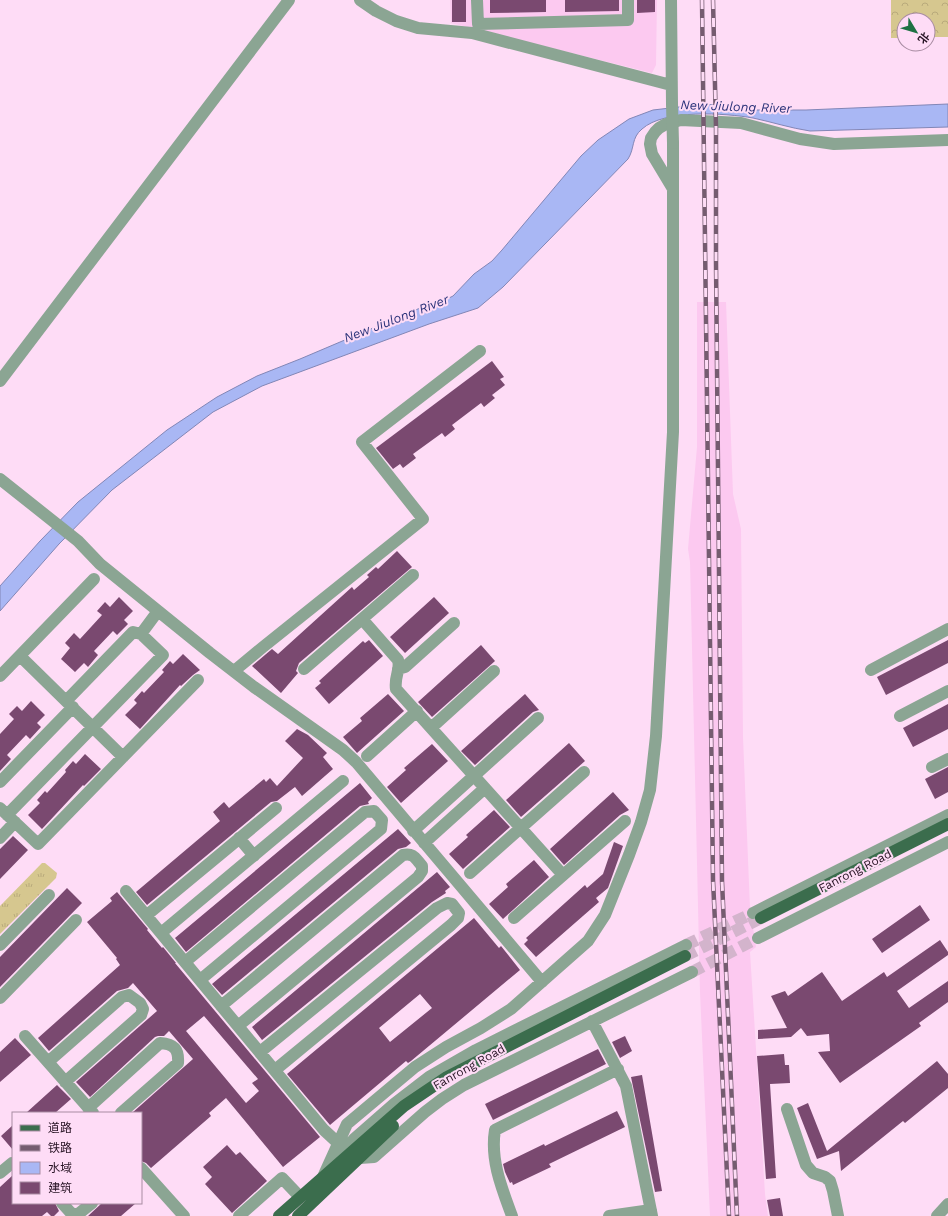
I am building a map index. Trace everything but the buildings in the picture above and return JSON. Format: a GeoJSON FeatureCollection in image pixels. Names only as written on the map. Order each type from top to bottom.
{"type":"FeatureCollection","features":[{"type":"Feature","properties":{"kind":"main road","name":"Fanrong Road"},"geometry":{"type":"LineString","coordinates":[[759,918],[948,824]]}},
{"type":"Feature","properties":{"kind":"main road","name":"Fanrong Road"},"geometry":{"type":"LineString","coordinates":[[759,918],[948,831]]}},
{"type":"Feature","properties":{"kind":"main road","name":"Fanrong Road"},"geometry":{"type":"LineString","coordinates":[[298,1216],[408,1112],[451,1082],[687,959]]}},
{"type":"Feature","properties":{"kind":"main road","name":"Fanrong Road"},"geometry":{"type":"LineString","coordinates":[[279,1216],[404,1106],[448,1077],[687,959]]}},
{"type":"Feature","properties":{"kind":"street"},"geometry":{"type":"LineString","coordinates":[[0,381],[289,0]]}},
{"type":"Feature","properties":{"kind":"street"},"geometry":{"type":"LineString","coordinates":[[360,0],[376,11],[396,21],[418,28],[472,33],[672,85]]}},
{"type":"Feature","properties":{"kind":"street"},"geometry":{"type":"LineString","coordinates":[[477,0],[478,24],[628,20],[628,0]]}},
{"type":"Feature","properties":{"kind":"street"},"geometry":{"type":"LineString","coordinates":[[323,1177],[347,1124],[415,1067],[446,1047],[481,1028],[511,1008],[588,941],[605,915],[641,822],[650,790],[656,736],[673,432],[673,143],[671,0]]}},
{"type":"Feature","properties":{"kind":"street"},"geometry":{"type":"LineString","coordinates":[[673,189],[652,154],[650,144],[651,138],[662,126],[682,120],[741,123],[800,140],[834,144],[948,140]]}},
{"type":"Feature","properties":{"kind":"street"},"geometry":{"type":"LineString","coordinates":[[234,672],[269,642],[423,519],[362,442],[480,351]]}},
{"type":"Feature","properties":{"kind":"street"},"geometry":{"type":"LineString","coordinates":[[0,479],[78,541],[100,564],[234,672],[342,750],[356,762],[542,982]]}},
{"type":"Feature","properties":{"kind":"street"},"geometry":{"type":"LineString","coordinates":[[304,669],[413,575]]}},
{"type":"Feature","properties":{"kind":"street"},"geometry":{"type":"LineString","coordinates":[[0,676],[94,579]]}},
{"type":"Feature","properties":{"kind":"street"},"geometry":{"type":"LineString","coordinates":[[141,634],[158,611]]}},
{"type":"Feature","properties":{"kind":"street"},"geometry":{"type":"LineString","coordinates":[[362,619],[398,660],[400,665],[395,680],[396,688],[563,875]]}},
{"type":"Feature","properties":{"kind":"street"},"geometry":{"type":"LineString","coordinates":[[398,669],[405,667],[454,623]]}},
{"type":"Feature","properties":{"kind":"street"},"geometry":{"type":"LineString","coordinates":[[871,670],[948,629]]}},
{"type":"Feature","properties":{"kind":"street"},"geometry":{"type":"LineString","coordinates":[[0,782],[133,632],[141,634],[163,655],[7,815],[0,838]]}},
{"type":"Feature","properties":{"kind":"street"},"geometry":{"type":"LineString","coordinates":[[20,656],[123,757]]}},
{"type":"Feature","properties":{"kind":"street"},"geometry":{"type":"LineString","coordinates":[[431,728],[494,671]]}},
{"type":"Feature","properties":{"kind":"street"},"geometry":{"type":"LineString","coordinates":[[7,815],[38,844],[198,680]]}},
{"type":"Feature","properties":{"kind":"street"},"geometry":{"type":"LineString","coordinates":[[900,716],[948,691]]}},
{"type":"Feature","properties":{"kind":"street"},"geometry":{"type":"LineString","coordinates":[[367,756],[416,711]]}},
{"type":"Feature","properties":{"kind":"street"},"geometry":{"type":"LineString","coordinates":[[413,830],[538,718]]}},
{"type":"Feature","properties":{"kind":"street"},"geometry":{"type":"LineString","coordinates":[[932,768],[948,759]]}},
{"type":"Feature","properties":{"kind":"street"},"geometry":{"type":"LineString","coordinates":[[470,873],[584,772]]}},
{"type":"Feature","properties":{"kind":"street"},"geometry":{"type":"LineString","coordinates":[[161,933],[343,781]]}},
{"type":"Feature","properties":{"kind":"street"},"geometry":{"type":"LineString","coordinates":[[424,843],[485,788]]}},
{"type":"Feature","properties":{"kind":"street"},"geometry":{"type":"LineString","coordinates":[[147,915],[276,808]]}},
{"type":"Feature","properties":{"kind":"street"},"geometry":{"type":"LineString","coordinates":[[185,962],[365,812],[374,811],[382,820],[381,829],[200,980]]}},
{"type":"Feature","properties":{"kind":"street"},"geometry":{"type":"LineString","coordinates":[[759,918],[948,815]]}},
{"type":"Feature","properties":{"kind":"street"},"geometry":{"type":"LineString","coordinates":[[514,918],[625,821]]}},
{"type":"Feature","properties":{"kind":"street"},"geometry":{"type":"LineString","coordinates":[[239,838],[254,856]]}},
{"type":"Feature","properties":{"kind":"street"},"geometry":{"type":"LineString","coordinates":[[758,938],[948,842]]}},
{"type":"Feature","properties":{"kind":"street"},"geometry":{"type":"LineString","coordinates":[[221,1006],[403,855],[410,854],[422,866],[422,871],[418,877],[238,1026]]}},
{"type":"Feature","properties":{"kind":"street"},"geometry":{"type":"LineString","coordinates":[[126,891],[330,1137],[338,1143]]}},
{"type":"Feature","properties":{"kind":"street"},"geometry":{"type":"LineString","coordinates":[[0,945],[49,895]]}},
{"type":"Feature","properties":{"kind":"street"},"geometry":{"type":"LineString","coordinates":[[260,1052],[437,908],[447,903],[452,904],[459,913],[458,918],[451,925],[275,1070]]}},
{"type":"Feature","properties":{"kind":"street"},"geometry":{"type":"LineString","coordinates":[[0,998],[76,920]]}},
{"type":"Feature","properties":{"kind":"street"},"geometry":{"type":"LineString","coordinates":[[360,1158],[374,1157],[425,1112],[464,1085],[592,1021],[687,959]]}},
{"type":"Feature","properties":{"kind":"street"},"geometry":{"type":"LineString","coordinates":[[48,1062],[122,997],[129,995],[133,996],[140,1003],[143,1009],[141,1015],[65,1082]]}},
{"type":"Feature","properties":{"kind":"street"},"geometry":{"type":"LineString","coordinates":[[592,1021],[626,1086],[651,1213],[609,1216]]}},
{"type":"Feature","properties":{"kind":"street"},"geometry":{"type":"LineString","coordinates":[[25,1036],[90,1110],[160,1044],[168,1044],[175,1049],[178,1055],[178,1063],[122,1112]]}},
{"type":"Feature","properties":{"kind":"street"},"geometry":{"type":"LineString","coordinates":[[512,1216],[500,1184],[493,1144],[495,1130],[618,1069]]}},
{"type":"Feature","properties":{"kind":"street"},"geometry":{"type":"LineString","coordinates":[[787,1109],[806,1165],[813,1173],[825,1177],[830,1181],[838,1216]]}},
{"type":"Feature","properties":{"kind":"street"},"geometry":{"type":"LineString","coordinates":[[0,1173],[12,1163]]}},
{"type":"Feature","properties":{"kind":"street"},"geometry":{"type":"LineString","coordinates":[[142,1169],[184,1216]]}},
{"type":"Feature","properties":{"kind":"street"},"geometry":{"type":"LineString","coordinates":[[239,1216],[282,1178],[300,1197]]}},
{"type":"Feature","properties":{"kind":"street"},"geometry":{"type":"LineString","coordinates":[[63,1204],[71,1213],[77,1215],[91,1204]]}},
{"type":"Feature","properties":{"kind":"street"},"geometry":{"type":"LineString","coordinates":[[937,1216],[948,1204]]}},
{"type":"Feature","properties":{"kind":"shaded area"},"geometry":{"type":"Polygon","coordinates":[[[450,0],[657,0],[656,65],[652,73],[451,23],[450,0]]]}},
{"type":"Feature","properties":{"kind":"shaded area"},"geometry":{"type":"Polygon","coordinates":[[[697,302],[726,302],[733,494],[741,529],[743,737],[750,908],[756,947],[750,952],[765,1194],[768,1216],[710,1216],[700,992],[690,562],[688,549],[697,447],[697,302]]]}},
{"type":"Feature","properties":{"kind":"green space"},"geometry":{"type":"Polygon","coordinates":[[[891,0],[948,0],[948,37],[936,37],[936,12],[896,12],[896,38],[891,38],[891,0]]]}},
{"type":"Feature","properties":{"kind":"green space"},"geometry":{"type":"Polygon","coordinates":[[[42,863],[45,863],[57,873],[56,878],[0,934],[0,906],[42,863]]]}},
{"type":"Feature","properties":{"kind":"water"},"geometry":{"type":"Polygon","coordinates":[[[705,104],[755,110],[806,110],[948,104],[948,127],[810,131],[753,118],[711,114],[679,115],[652,123],[642,129],[636,136],[628,159],[503,287],[478,308],[429,324],[262,386],[213,412],[112,490],[59,544],[0,611],[0,586],[40,541],[78,502],[167,430],[217,397],[257,376],[439,300],[447,299],[453,296],[474,274],[492,261],[581,156],[598,140],[629,119],[653,110],[705,104]]]}},
{"type":"Feature","properties":{"kind":"tunnel"},"geometry":{"type":"LineString","coordinates":[[686,945],[753,913]]}},
{"type":"Feature","properties":{"kind":"tunnel"},"geometry":{"type":"LineString","coordinates":[[685,956],[761,918]]}},
{"type":"Feature","properties":{"kind":"tunnel"},"geometry":{"type":"LineString","coordinates":[[692,972],[758,938]]}},
{"type":"Feature","properties":{"kind":"railway"},"geometry":{"type":"LineString","coordinates":[[702,0],[713,880],[729,1216]]}},
{"type":"Feature","properties":{"kind":"railway"},"geometry":{"type":"LineString","coordinates":[[713,0],[716,128],[722,881],[737,1216]]}},
{"type":"Feature","properties":{"kind":"water label","name":"New Jiulong River"},"geometry":{"type":"Point","coordinates":[736,106]}},
{"type":"Feature","properties":{"kind":"water label","name":"New Jiulong River"},"geometry":{"type":"Point","coordinates":[396,318]}}]}
